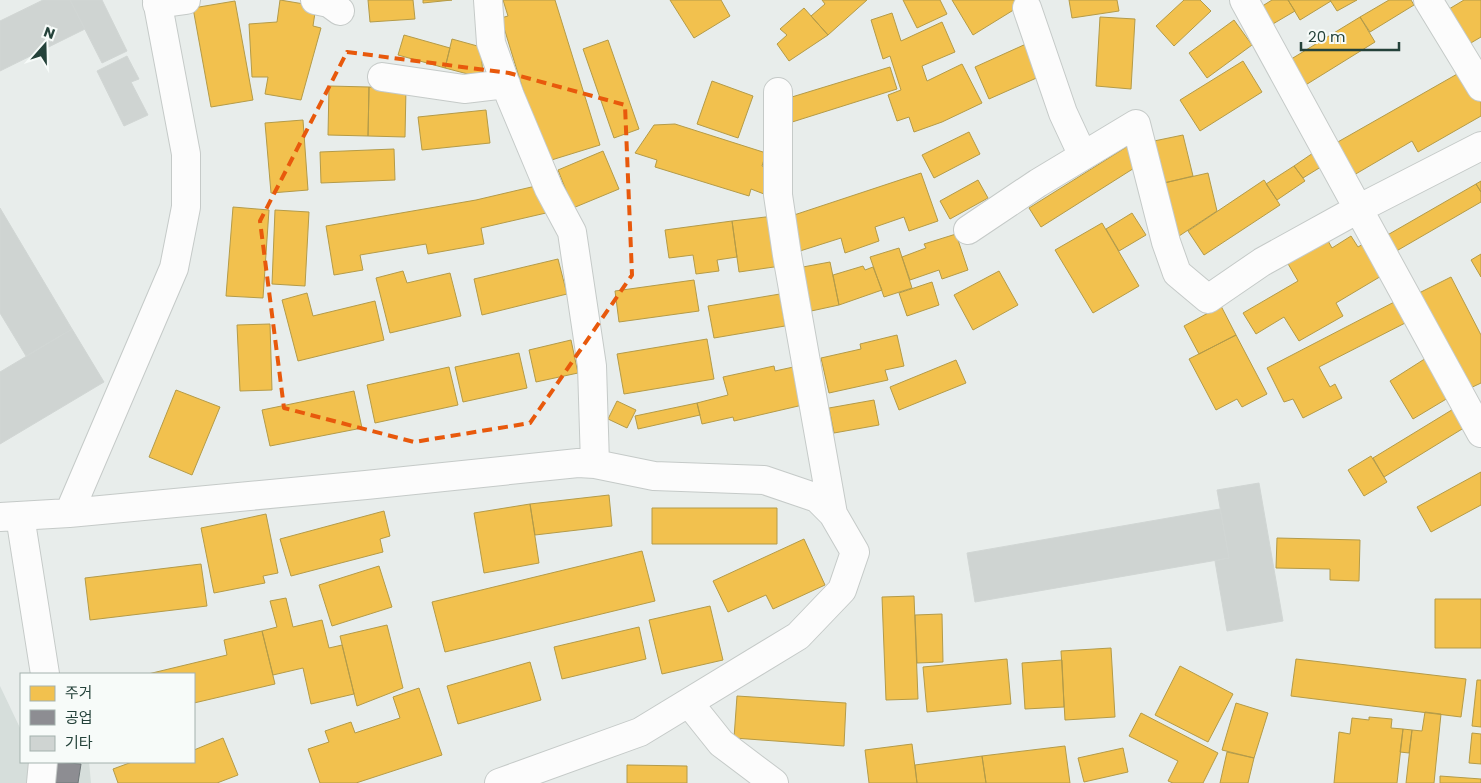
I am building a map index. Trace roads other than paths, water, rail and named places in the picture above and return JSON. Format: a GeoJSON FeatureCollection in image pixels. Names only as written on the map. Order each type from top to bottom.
{"type":"FeatureCollection","features":[{"type":"Feature","properties":{"kind":"street"},"geometry":{"type":"LineString","coordinates":[[69,512],[174,268],[186,207],[186,154],[157,2],[186,0]]}},
{"type":"Feature","properties":{"kind":"street"},"geometry":{"type":"LineString","coordinates":[[315,0],[329,4],[340,11]]}},
{"type":"Feature","properties":{"kind":"street"},"geometry":{"type":"LineString","coordinates":[[488,0],[491,43],[549,190],[572,232],[592,366],[595,464]]}},
{"type":"Feature","properties":{"kind":"street"},"geometry":{"type":"LineString","coordinates":[[1244,0],[1481,432]]}},
{"type":"Feature","properties":{"kind":"street"},"geometry":{"type":"LineString","coordinates":[[1428,0],[1481,87]]}},
{"type":"Feature","properties":{"kind":"street"},"geometry":{"type":"LineString","coordinates":[[1027,8],[1063,114],[1083,156]]}},
{"type":"Feature","properties":{"kind":"street"},"geometry":{"type":"LineString","coordinates":[[382,77],[464,89],[506,84]]}},
{"type":"Feature","properties":{"kind":"street"},"geometry":{"type":"LineString","coordinates":[[778,92],[778,195],[833,514]]}},
{"type":"Feature","properties":{"kind":"street"},"geometry":{"type":"LineString","coordinates":[[968,230],[1136,124],[1166,242],[1177,273],[1208,299],[1262,262],[1358,209],[1481,146]]}},
{"type":"Feature","properties":{"kind":"street"},"geometry":{"type":"LineString","coordinates":[[45,673],[10,516],[366,486],[578,463],[595,464],[654,476],[764,480],[817,498],[833,514],[855,552],[842,590],[798,636],[640,732],[499,783]]}},
{"type":"Feature","properties":{"kind":"street"},"geometry":{"type":"LineString","coordinates":[[690,703],[721,743],[774,783]]}},
{"type":"Feature","properties":{"kind":"street"},"geometry":{"type":"LineString","coordinates":[[41,783],[43,763]]}}]}
